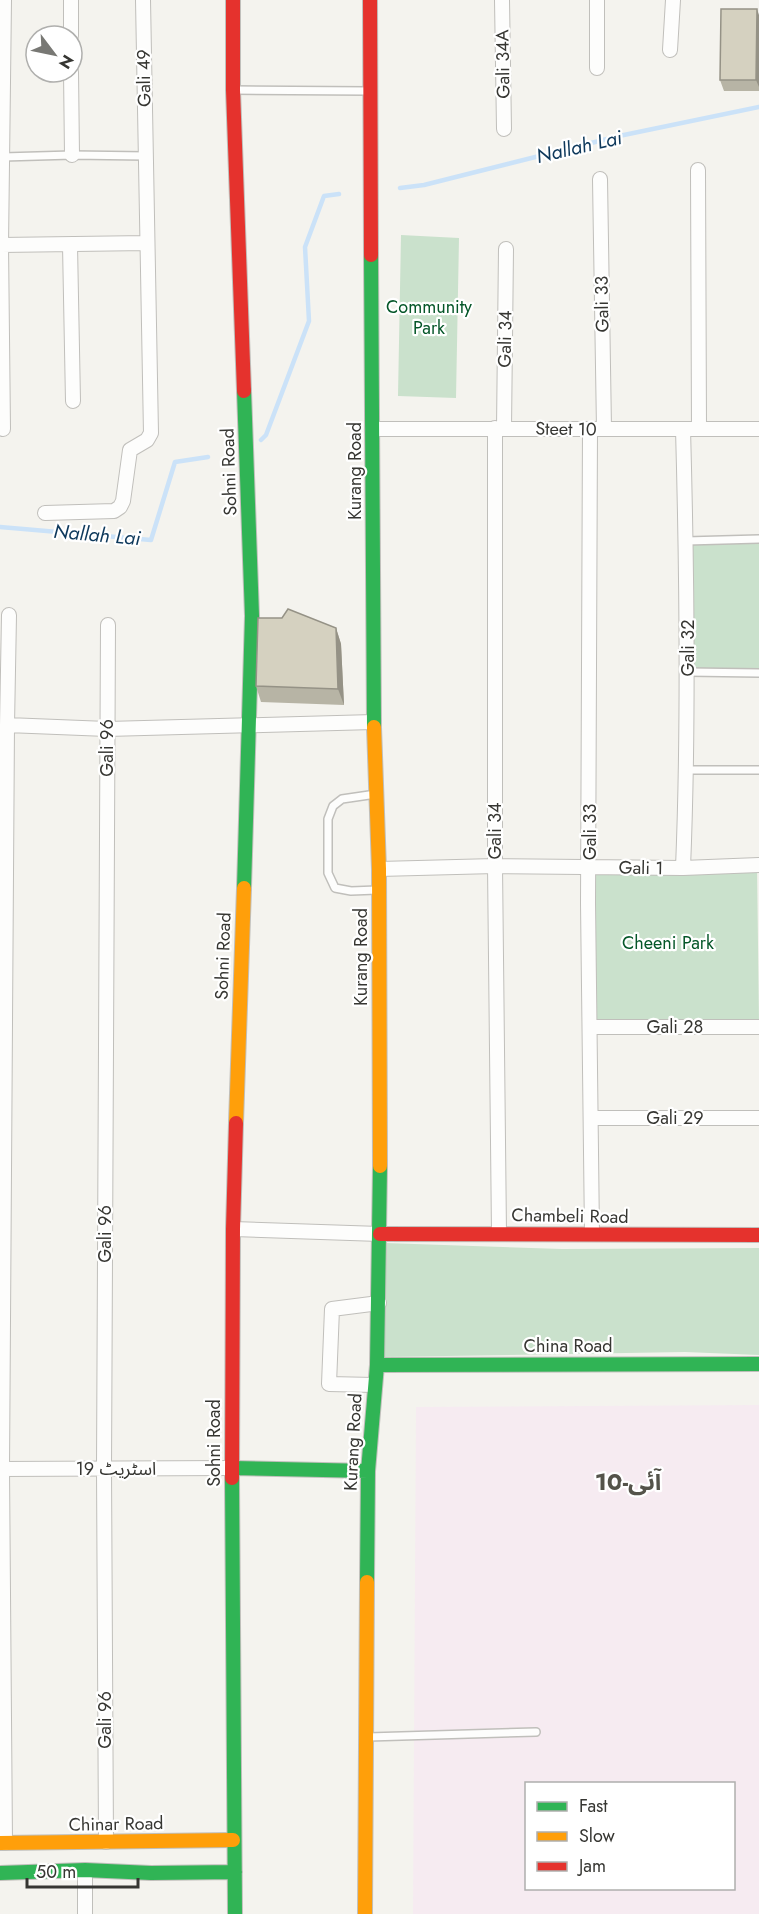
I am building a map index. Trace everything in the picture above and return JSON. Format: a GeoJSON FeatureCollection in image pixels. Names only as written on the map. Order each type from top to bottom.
{"type":"FeatureCollection","features":[{"type":"Feature","properties":{"kind":"street"},"geometry":{"type":"LineString","coordinates":[[3,429],[1,245],[4,0]]}},
{"type":"Feature","properties":{"kind":"street"},"geometry":{"type":"LineString","coordinates":[[70,0],[71,24]]}},
{"type":"Feature","properties":{"kind":"street","name":"Gali 49"},"geometry":{"type":"LineString","coordinates":[[45,513],[114,511],[120,507],[123,501],[130,450],[147,440],[151,434],[142,0]]}},
{"type":"Feature","properties":{"kind":"street","name":"Sohni Road"},"geometry":{"type":"LineString","coordinates":[[232,0],[233,90],[252,616],[233,1229],[235,1914]]}},
{"type":"Feature","properties":{"kind":"street","name":"Kurang Road"},"geometry":{"type":"LineString","coordinates":[[365,1914],[368,1471],[377,1365],[380,1234],[379,869],[374,722],[370,0]]}},
{"type":"Feature","properties":{"kind":"street","name":"Gali 34A"},"geometry":{"type":"LineString","coordinates":[[502,0],[504,129]]}},
{"type":"Feature","properties":{"kind":"street"},"geometry":{"type":"LineString","coordinates":[[597,0],[597,68]]}},
{"type":"Feature","properties":{"kind":"street"},"geometry":{"type":"LineString","coordinates":[[670,50],[672,0]]}},
{"type":"Feature","properties":{"kind":"street"},"geometry":{"type":"LineString","coordinates":[[71,84],[72,155]]}},
{"type":"Feature","properties":{"kind":"street"},"geometry":{"type":"LineString","coordinates":[[698,170],[699,429]]}},
{"type":"Feature","properties":{"kind":"street","name":"Gali 33"},"geometry":{"type":"LineString","coordinates":[[592,1234],[588,903],[600,179]]}},
{"type":"Feature","properties":{"kind":"street"},"geometry":{"type":"LineString","coordinates":[[1,245],[147,243]]}},
{"type":"Feature","properties":{"kind":"street"},"geometry":{"type":"LineString","coordinates":[[70,245],[73,401]]}},
{"type":"Feature","properties":{"kind":"street","name":"Gali 34"},"geometry":{"type":"LineString","coordinates":[[499,1233],[495,866],[500,428],[506,249]]}},
{"type":"Feature","properties":{"kind":"street","name":"Steet 10"},"geometry":{"type":"LineString","coordinates":[[372,429],[759,429]]}},
{"type":"Feature","properties":{"kind":"street","name":"Gali 32"},"geometry":{"type":"LineString","coordinates":[[683,429],[688,672],[683,868]]}},
{"type":"Feature","properties":{"kind":"street"},"geometry":{"type":"LineString","coordinates":[[3,1843],[1,1469],[9,615]]}},
{"type":"Feature","properties":{"kind":"street","name":"Gali 96"},"geometry":{"type":"LineString","coordinates":[[106,1842],[104,1469],[108,626]]}},
{"type":"Feature","properties":{"kind":"street"},"geometry":{"type":"LineString","coordinates":[[7,725],[107,729],[374,722]]}},
{"type":"Feature","properties":{"kind":"street","name":"Gali 1"},"geometry":{"type":"LineString","coordinates":[[379,869],[495,866],[683,868],[759,865]]}},
{"type":"Feature","properties":{"kind":"street","name":"Gali 28"},"geometry":{"type":"LineString","coordinates":[[590,1027],[759,1027]]}},
{"type":"Feature","properties":{"kind":"street","name":"Gali 29"},"geometry":{"type":"LineString","coordinates":[[591,1118],[759,1118]]}},
{"type":"Feature","properties":{"kind":"street"},"geometry":{"type":"LineString","coordinates":[[233,1229],[380,1234]]}},
{"type":"Feature","properties":{"kind":"street","name":"Chambeli Road"},"geometry":{"type":"LineString","coordinates":[[380,1234],[759,1235]]}},
{"type":"Feature","properties":{"kind":"street"},"geometry":{"type":"LineString","coordinates":[[374,1385],[329,1384],[332,1309],[379,1304]]}},
{"type":"Feature","properties":{"kind":"street","name":"China Road"},"geometry":{"type":"LineString","coordinates":[[377,1365],[759,1364]]}},
{"type":"Feature","properties":{"kind":"street"},"geometry":{"type":"LineString","coordinates":[[232,1468],[368,1471]]}},
{"type":"Feature","properties":{"kind":"street","name":"اسٹریٹ 19"},"geometry":{"type":"LineString","coordinates":[[1,1469],[232,1468]]}},
{"type":"Feature","properties":{"kind":"street","name":"Chinar Road"},"geometry":{"type":"LineString","coordinates":[[3,1843],[233,1840]]}},
{"type":"Feature","properties":{"kind":"street"},"geometry":{"type":"LineString","coordinates":[[0,1873],[85,1870],[151,1873],[235,1872]]}},
{"type":"Feature","properties":{"kind":"street"},"geometry":{"type":"LineString","coordinates":[[85,1870],[85,1914]]}},
{"type":"Feature","properties":{"kind":"lane"},"geometry":{"type":"LineString","coordinates":[[233,90],[371,91]]}},
{"type":"Feature","properties":{"kind":"lane"},"geometry":{"type":"LineString","coordinates":[[3,157],[146,156]]}},
{"type":"Feature","properties":{"kind":"lane"},"geometry":{"type":"LineString","coordinates":[[686,541],[759,539]]}},
{"type":"Feature","properties":{"kind":"lane"},"geometry":{"type":"LineString","coordinates":[[688,672],[759,673]]}},
{"type":"Feature","properties":{"kind":"lane"},"geometry":{"type":"LineString","coordinates":[[687,770],[759,770]]}},
{"type":"Feature","properties":{"kind":"lane"},"geometry":{"type":"LineString","coordinates":[[377,794],[342,799],[333,806],[328,826],[328,873],[335,888],[351,891],[379,890]]}},
{"type":"Feature","properties":{"kind":"lane"},"geometry":{"type":"LineString","coordinates":[[366,1737],[536,1732]]}},
{"type":"Feature","properties":{"kind":"shaded area"},"geometry":{"type":"Polygon","coordinates":[[[759,1405],[759,1914],[413,1914],[416,1407],[759,1405]]]}},
{"type":"Feature","properties":{"kind":"green space","name":"Community Park"},"geometry":{"type":"Polygon","coordinates":[[[401,235],[459,238],[456,398],[398,396],[401,235]]]}},
{"type":"Feature","properties":{"kind":"green space"},"geometry":{"type":"Polygon","coordinates":[[[759,538],[759,669],[684,669],[683,539],[759,538]]]}},
{"type":"Feature","properties":{"kind":"green space","name":"Cheeni Park"},"geometry":{"type":"Polygon","coordinates":[[[587,863],[757,865],[759,1021],[588,1025],[587,863]]]}},
{"type":"Feature","properties":{"kind":"green space"},"geometry":{"type":"Polygon","coordinates":[[[385,1243],[562,1249],[759,1248],[759,1355],[685,1352],[382,1357],[385,1243]]]}},
{"type":"Feature","properties":{"kind":"building"},"geometry":{"type":"Polygon","coordinates":[[[721,9],[757,9],[756,80],[720,80],[721,9]]]}},
{"type":"Feature","properties":{"kind":"building"},"geometry":{"type":"Polygon","coordinates":[[[288,609],[336,628],[338,689],[256,686],[258,618],[282,618],[288,609]]]}},
{"type":"Feature","properties":{"kind":"waterway","name":"Nallah Lai"},"geometry":{"type":"LineString","coordinates":[[400,188],[424,185],[619,136],[759,107]]}},
{"type":"Feature","properties":{"kind":"waterway","name":"Nallah Lai"},"geometry":{"type":"LineString","coordinates":[[261,440],[266,435],[309,321],[305,247],[324,196],[339,194]]}},
{"type":"Feature","properties":{"kind":"waterway","name":"Nallah Lai"},"geometry":{"type":"LineString","coordinates":[[0,527],[151,540],[175,462],[208,457]]}},
{"type":"Feature","properties":{"kind":"traffic: fast"},"geometry":{"type":"LineString","coordinates":[[371,255],[374,727]]}},
{"type":"Feature","properties":{"kind":"traffic: fast"},"geometry":{"type":"LineString","coordinates":[[244,391],[252,616],[244,888]]}},
{"type":"Feature","properties":{"kind":"traffic: fast"},"geometry":{"type":"LineString","coordinates":[[367,1582],[368,1471],[377,1365],[380,1166]]}},
{"type":"Feature","properties":{"kind":"traffic: fast"},"geometry":{"type":"LineString","coordinates":[[377,1365],[759,1364]]}},
{"type":"Feature","properties":{"kind":"traffic: fast"},"geometry":{"type":"LineString","coordinates":[[232,1468],[368,1471]]}},
{"type":"Feature","properties":{"kind":"traffic: fast"},"geometry":{"type":"LineString","coordinates":[[232,1478],[235,1914]]}},
{"type":"Feature","properties":{"kind":"traffic: fast"},"geometry":{"type":"LineString","coordinates":[[0,1873],[85,1870],[151,1873],[235,1872]]}},
{"type":"Feature","properties":{"kind":"traffic: slow"},"geometry":{"type":"LineString","coordinates":[[374,727],[379,869],[380,1166]]}},
{"type":"Feature","properties":{"kind":"traffic: slow"},"geometry":{"type":"LineString","coordinates":[[236,1123],[244,888]]}},
{"type":"Feature","properties":{"kind":"traffic: slow"},"geometry":{"type":"LineString","coordinates":[[365,1914],[367,1582]]}},
{"type":"Feature","properties":{"kind":"traffic: slow"},"geometry":{"type":"LineString","coordinates":[[0,1843],[233,1840]]}},
{"type":"Feature","properties":{"kind":"traffic: jam"},"geometry":{"type":"LineString","coordinates":[[233,0],[233,90],[244,391]]}},
{"type":"Feature","properties":{"kind":"traffic: jam"},"geometry":{"type":"LineString","coordinates":[[370,0],[371,255]]}},
{"type":"Feature","properties":{"kind":"traffic: jam"},"geometry":{"type":"LineString","coordinates":[[232,1478],[233,1229],[236,1123]]}},
{"type":"Feature","properties":{"kind":"traffic: jam"},"geometry":{"type":"LineString","coordinates":[[380,1234],[759,1235]]}},
{"type":"Feature","properties":{"kind":"district","name":"آئی-10"},"geometry":{"type":"Point","coordinates":[628,1481]}}]}
